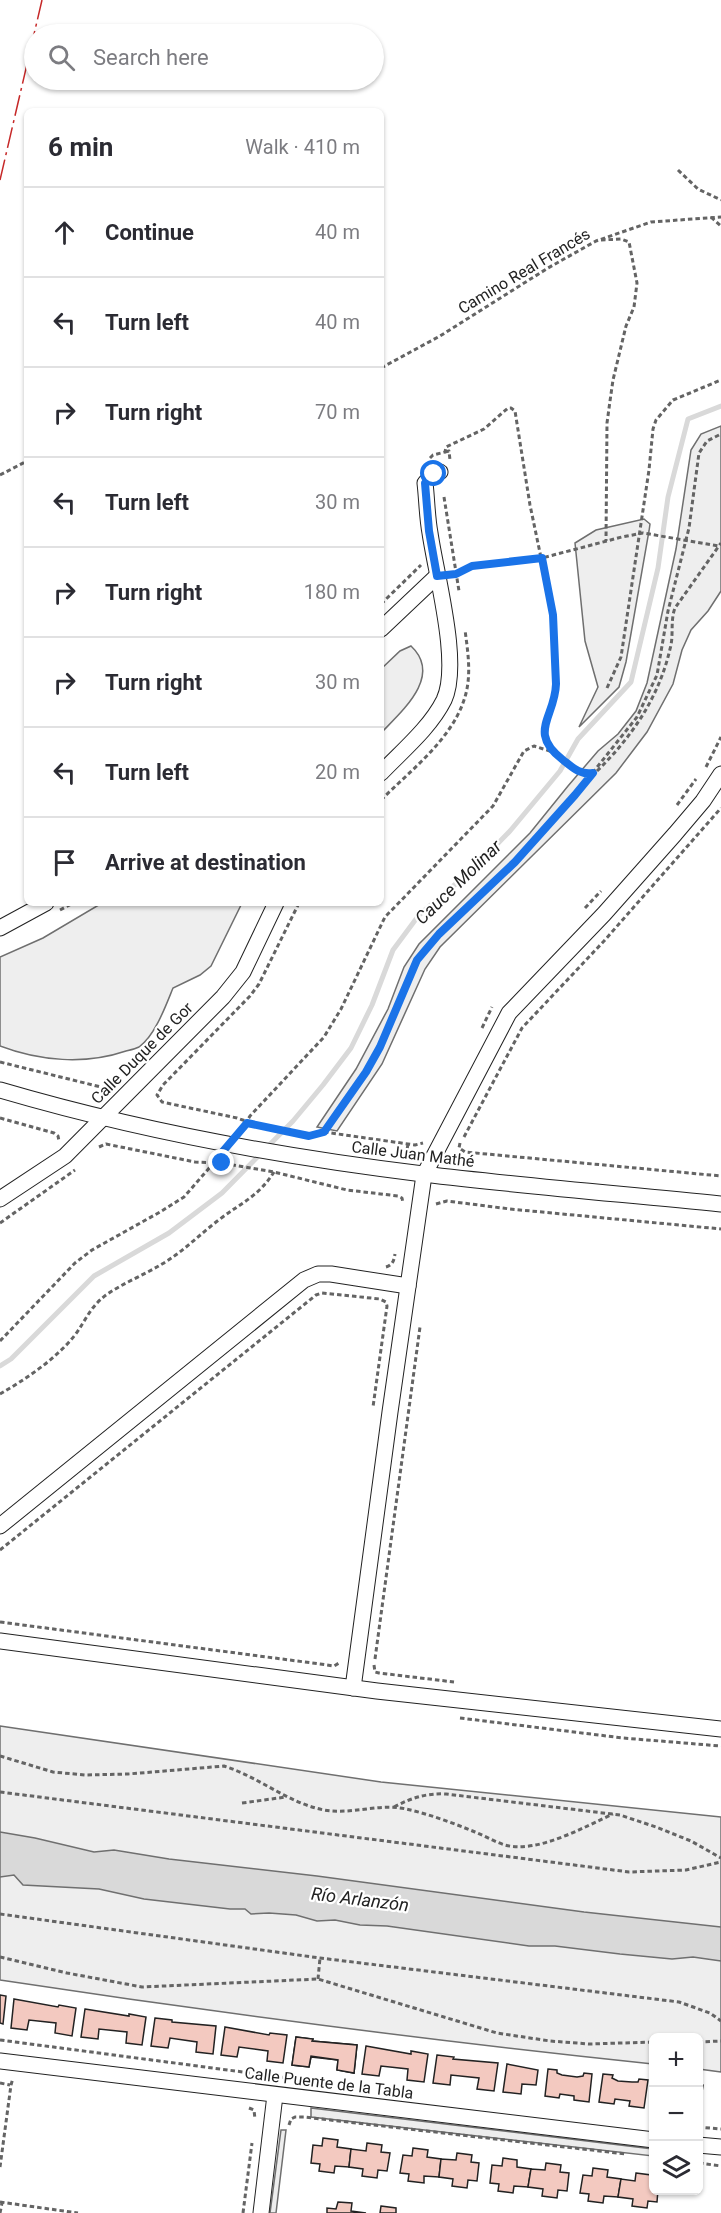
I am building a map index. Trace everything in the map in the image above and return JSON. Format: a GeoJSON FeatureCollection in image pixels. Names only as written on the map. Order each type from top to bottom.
{"type":"FeatureCollection","features":[{"type":"Feature","properties":{"kind":"street"},"geometry":{"type":"LineString","coordinates":[[384,770],[427,725],[437,711],[447,692],[451,672],[429,531],[425,483],[434,474],[440,472]]}},
{"type":"Feature","properties":{"kind":"street"},"geometry":{"type":"LineString","coordinates":[[384,626],[437,576]]}},
{"type":"Feature","properties":{"kind":"street"},"geometry":{"type":"LineString","coordinates":[[353,1688],[424,1174],[509,1013],[604,914],[675,834],[703,801],[721,774]]}},
{"type":"Feature","properties":{"kind":"street"},"geometry":{"type":"LineString","coordinates":[[0,928],[40,906]]}},
{"type":"Feature","properties":{"kind":"street","name":"Calle Duque de Gor"},"geometry":{"type":"LineString","coordinates":[[0,1200],[65,1156],[224,997],[243,972],[275,906]]}},
{"type":"Feature","properties":{"kind":"street","name":"Calle Juan Mathé"},"geometry":{"type":"LineString","coordinates":[[0,1090],[104,1117],[298,1156],[424,1174],[721,1204]]}},
{"type":"Feature","properties":{"kind":"street"},"geometry":{"type":"LineString","coordinates":[[0,1526],[304,1280],[318,1274],[331,1274],[408,1286]]}},
{"type":"Feature","properties":{"kind":"street"},"geometry":{"type":"LineString","coordinates":[[0,1641],[353,1688],[721,1729]]}},
{"type":"Feature","properties":{"kind":"street","name":"Calle Puente de la Tabla"},"geometry":{"type":"LineString","coordinates":[[0,2061],[649,2138]]}},
{"type":"Feature","properties":{"kind":"street"},"geometry":{"type":"LineString","coordinates":[[261,2213],[275,2095]]}},
{"type":"Feature","properties":{"kind":"street"},"geometry":{"type":"LineString","coordinates":[[703,2145],[721,2147]]}},
{"type":"Feature","properties":{"kind":"path"},"geometry":{"type":"LineString","coordinates":[[678,170],[698,189],[721,200]]}},
{"type":"Feature","properties":{"kind":"path"},"geometry":{"type":"LineString","coordinates":[[710,217],[721,226]]}},
{"type":"Feature","properties":{"kind":"path","name":"Camino Real Francés"},"geometry":{"type":"LineString","coordinates":[[384,366],[440,336],[548,268],[596,241],[651,222],[721,217]]}},
{"type":"Feature","properties":{"kind":"path"},"geometry":{"type":"LineString","coordinates":[[596,241],[621,239],[630,242],[636,277],[634,307],[626,326],[613,380],[607,423],[606,541]]}},
{"type":"Feature","properties":{"kind":"path"},"geometry":{"type":"LineString","coordinates":[[607,688],[621,657],[656,420],[673,400],[721,380]]}},
{"type":"Feature","properties":{"kind":"path"},"geometry":{"type":"LineString","coordinates":[[445,452],[446,447],[479,432],[508,408],[515,411],[530,505],[553,615],[556,644],[556,695],[544,723],[543,733],[553,752]]}},
{"type":"Feature","properties":{"kind":"path"},"geometry":{"type":"LineString","coordinates":[[298,906],[260,984],[163,1085],[158,1095],[162,1102],[309,1136],[324,1132],[366,1072],[385,1037],[417,960],[439,934],[515,862],[575,795],[637,717],[657,675],[668,611],[685,540],[699,453],[707,441],[721,434]]}},
{"type":"Feature","properties":{"kind":"path"},"geometry":{"type":"LineString","coordinates":[[0,475],[24,463]]}},
{"type":"Feature","properties":{"kind":"path"},"geometry":{"type":"LineString","coordinates":[[437,576],[456,574],[472,566],[542,558],[639,534],[720,545],[675,608],[672,639],[666,664],[654,695],[641,719],[622,745],[593,773]]}},
{"type":"Feature","properties":{"kind":"path"},"geometry":{"type":"LineString","coordinates":[[0,1341],[75,1263],[92,1250],[184,1197],[213,1163],[237,1145],[250,1116],[324,1037],[341,1009],[386,917],[493,806],[524,751],[534,746],[553,752],[577,771],[593,773]]}},
{"type":"Feature","properties":{"kind":"path"},"geometry":{"type":"LineString","coordinates":[[721,808],[604,941],[522,1028],[459,1148],[460,1151],[465,1152],[536,1160],[721,1176]]}},
{"type":"Feature","properties":{"kind":"path"},"geometry":{"type":"LineString","coordinates":[[0,1062],[106,1089],[115,1089]]}},
{"type":"Feature","properties":{"kind":"path"},"geometry":{"type":"LineString","coordinates":[[0,1118],[54,1133],[60,1140]]}},
{"type":"Feature","properties":{"kind":"path"},"geometry":{"type":"LineString","coordinates":[[97,1148],[106,1144],[195,1162],[274,1172],[347,1190],[398,1196],[402,1198],[403,1208]]}},
{"type":"Feature","properties":{"kind":"path"},"geometry":{"type":"LineString","coordinates":[[0,1223],[68,1176],[82,1163]]}},
{"type":"Feature","properties":{"kind":"path"},"geometry":{"type":"LineString","coordinates":[[0,1394],[38,1369],[67,1344],[86,1315],[105,1296],[176,1256],[219,1220],[253,1197],[266,1185],[274,1172]]}},
{"type":"Feature","properties":{"kind":"path"},"geometry":{"type":"LineString","coordinates":[[434,1208],[441,1202],[447,1201],[721,1228]]}},
{"type":"Feature","properties":{"kind":"path"},"geometry":{"type":"LineString","coordinates":[[0,1550],[316,1294],[328,1293],[386,1302],[373,1409]]}},
{"type":"Feature","properties":{"kind":"path"},"geometry":{"type":"LineString","coordinates":[[421,1319],[374,1669],[379,1673],[456,1682]]}},
{"type":"Feature","properties":{"kind":"path"},"geometry":{"type":"LineString","coordinates":[[0,1622],[321,1665],[339,1665],[341,1661]]}},
{"type":"Feature","properties":{"kind":"path"},"geometry":{"type":"LineString","coordinates":[[0,1756],[53,1772],[85,1775],[224,1766],[318,1809],[333,1811],[393,1807],[447,1821],[504,1845],[513,1846],[539,1844],[559,1838],[613,1814]]}},
{"type":"Feature","properties":{"kind":"path"},"geometry":{"type":"LineString","coordinates":[[0,1792],[629,1872],[686,1870],[721,1860]]}},
{"type":"Feature","properties":{"kind":"path"},"geometry":{"type":"LineString","coordinates":[[393,1807],[411,1798],[440,1794],[613,1814],[634,1819],[691,1841],[721,1860]]}},
{"type":"Feature","properties":{"kind":"path"},"geometry":{"type":"LineString","coordinates":[[242,1803],[288,1797]]}},
{"type":"Feature","properties":{"kind":"path"},"geometry":{"type":"LineString","coordinates":[[0,1914],[320,1958],[679,2002],[710,2013],[721,2021]]}},
{"type":"Feature","properties":{"kind":"path"},"geometry":{"type":"LineString","coordinates":[[0,1957],[142,1987],[318,1979],[473,2027],[519,2037],[589,2044],[649,2042]]}},
{"type":"Feature","properties":{"kind":"path"},"geometry":{"type":"LineString","coordinates":[[318,1979],[320,1958]]}},
{"type":"Feature","properties":{"kind":"path"},"geometry":{"type":"LineString","coordinates":[[0,2040],[298,2079]]}},
{"type":"Feature","properties":{"kind":"path"},"geometry":{"type":"LineString","coordinates":[[703,2042],[712,2043],[721,2040]]}},
{"type":"Feature","properties":{"kind":"path"},"geometry":{"type":"LineString","coordinates":[[0,2167],[10,2085],[13,2079],[19,2078]]}},
{"type":"Feature","properties":{"kind":"path"},"geometry":{"type":"LineString","coordinates":[[0,2083],[10,2085]]}},
{"type":"Feature","properties":{"kind":"path"},"geometry":{"type":"LineString","coordinates":[[244,2107],[255,2113],[254,2129]]}},
{"type":"Feature","properties":{"kind":"path"},"geometry":{"type":"LineString","coordinates":[[288,2132],[291,2119],[304,2117],[630,2155]]}},
{"type":"Feature","properties":{"kind":"path"},"geometry":{"type":"LineString","coordinates":[[703,2127],[721,2129]]}},
{"type":"Feature","properties":{"kind":"path"},"geometry":{"type":"LineString","coordinates":[[243,2213],[252,2140]]}},
{"type":"Feature","properties":{"kind":"path"},"geometry":{"type":"LineString","coordinates":[[703,2164],[721,2166]]}},
{"type":"Feature","properties":{"kind":"path"},"geometry":{"type":"LineString","coordinates":[[0,2213],[1,2202],[78,2213]]}},
{"type":"Feature","properties":{"kind":"shaded area"},"geometry":{"type":"Polygon","coordinates":[[[721,426],[721,591],[708,611],[691,630],[682,650],[673,684],[647,732],[616,773],[440,947],[425,969],[382,1064],[337,1131],[317,1127],[356,1069],[388,1009],[404,967],[419,944],[530,833],[598,751],[618,734],[636,711],[647,683],[676,549],[691,450],[701,434],[721,426]]]}},
{"type":"Feature","properties":{"kind":"shaded area"},"geometry":{"type":"Polygon","coordinates":[[[644,519],[650,524],[649,531],[626,662],[619,687],[579,727],[598,687],[585,641],[575,543],[596,530],[644,519]]]}},
{"type":"Feature","properties":{"kind":"shaded area"},"geometry":{"type":"Polygon","coordinates":[[[411,646],[420,657],[423,669],[421,681],[408,704],[384,730],[384,666],[400,651],[411,646]]]}},
{"type":"Feature","properties":{"kind":"shaded area"},"geometry":{"type":"Polygon","coordinates":[[[97,906],[241,906],[211,966],[200,975],[173,988],[155,1028],[145,1042],[139,1047],[94,1058],[78,1060],[46,1058],[0,1046],[0,957],[43,938],[97,906]]]}},
{"type":"Feature","properties":{"kind":"shaded area"},"geometry":{"type":"Polygon","coordinates":[[[0,1726],[381,1782],[721,1817],[721,2072],[703,2070],[703,2033],[649,2033],[649,2064],[326,2026],[0,1980],[0,1726]]]}},
{"type":"Feature","properties":{"kind":"shaded area"},"geometry":{"type":"Polygon","coordinates":[[[311,2108],[649,2149],[649,2156],[311,2117],[311,2108]]]}},
{"type":"Feature","properties":{"kind":"shaded area"},"geometry":{"type":"Polygon","coordinates":[[[281,2130],[286,2130],[276,2213],[270,2213],[281,2130]]]}},
{"type":"Feature","properties":{"kind":"water","name":"Río Arlanzón"},"geometry":{"type":"Polygon","coordinates":[[[0,1832],[94,1852],[114,1850],[584,1912],[721,1927],[721,1961],[693,1957],[672,1959],[555,1946],[529,1946],[387,1926],[360,1925],[335,1920],[317,1921],[296,1915],[251,1914],[245,1909],[144,1899],[99,1889],[23,1885],[14,1875],[0,1877],[0,1832]]]}},
{"type":"Feature","properties":{"kind":"building"},"geometry":{"type":"Polygon","coordinates":[[[0,1995],[6,1996],[3,2024],[0,2023],[0,1995]]]}},
{"type":"Feature","properties":{"kind":"building"},"geometry":{"type":"Polygon","coordinates":[[[14,1999],[76,2008],[72,2036],[55,2033],[56,2023],[29,2020],[27,2030],[11,2028],[14,1999]]]}},
{"type":"Feature","properties":{"kind":"building"},"geometry":{"type":"Polygon","coordinates":[[[85,2009],[146,2017],[142,2045],[126,2043],[127,2032],[99,2029],[98,2039],[81,2037],[85,2009]]]}},
{"type":"Feature","properties":{"kind":"building"},"geometry":{"type":"Polygon","coordinates":[[[155,2018],[216,2026],[213,2054],[196,2052],[197,2042],[170,2038],[168,2048],[151,2046],[155,2018]]]}},
{"type":"Feature","properties":{"kind":"building"},"geometry":{"type":"Polygon","coordinates":[[[225,2027],[269,2035],[270,2033],[287,2035],[283,2063],[267,2061],[268,2051],[239,2047],[237,2057],[221,2055],[225,2027]]]}},
{"type":"Feature","properties":{"kind":"building"},"geometry":{"type":"Polygon","coordinates":[[[296,2037],[313,2039],[312,2041],[357,2045],[354,2073],[337,2070],[338,2060],[311,2057],[309,2067],[292,2065],[296,2037]]]}},
{"type":"Feature","properties":{"kind":"building"},"geometry":{"type":"Polygon","coordinates":[[[296,2037],[313,2039],[312,2041],[357,2045],[354,2073],[337,2070],[338,2060],[311,2056],[309,2067],[292,2065],[296,2037]]]}},
{"type":"Feature","properties":{"kind":"building"},"geometry":{"type":"Polygon","coordinates":[[[366,2046],[411,2054],[411,2051],[428,2054],[424,2082],[407,2080],[408,2069],[381,2066],[379,2076],[362,2074],[366,2046]]]}},
{"type":"Feature","properties":{"kind":"building"},"geometry":{"type":"Polygon","coordinates":[[[437,2055],[454,2057],[453,2059],[498,2063],[494,2091],[477,2089],[479,2078],[451,2075],[450,2085],[433,2083],[437,2055]]]}},
{"type":"Feature","properties":{"kind":"building"},"geometry":{"type":"Polygon","coordinates":[[[507,2064],[538,2070],[536,2085],[522,2084],[521,2094],[503,2092],[507,2064]]]}},
{"type":"Feature","properties":{"kind":"building"},"geometry":{"type":"Polygon","coordinates":[[[548,2069],[557,2070],[557,2073],[562,2075],[577,2077],[583,2076],[584,2073],[592,2074],[589,2102],[574,2100],[574,2096],[560,2094],[559,2098],[545,2096],[548,2069]]]}},
{"type":"Feature","properties":{"kind":"building"},"geometry":{"type":"Polygon","coordinates":[[[603,2074],[613,2075],[612,2078],[618,2081],[648,2080],[644,2108],[629,2106],[630,2101],[615,2099],[614,2104],[599,2102],[603,2074]]]}},
{"type":"Feature","properties":{"kind":"building"},"geometry":{"type":"Polygon","coordinates":[[[323,2138],[338,2140],[337,2147],[351,2149],[349,2167],[335,2166],[334,2173],[319,2171],[320,2164],[311,2163],[313,2145],[322,2146],[323,2138]]]}},
{"type":"Feature","properties":{"kind":"building"},"geometry":{"type":"Polygon","coordinates":[[[367,2143],[382,2145],[381,2152],[390,2153],[387,2171],[378,2170],[377,2178],[362,2176],[363,2169],[349,2167],[351,2149],[366,2151],[367,2143]]]}},
{"type":"Feature","properties":{"kind":"building"},"geometry":{"type":"Polygon","coordinates":[[[413,2148],[428,2150],[427,2157],[441,2159],[439,2177],[424,2176],[424,2183],[408,2181],[409,2174],[400,2173],[403,2155],[412,2156],[413,2148]]]}},
{"type":"Feature","properties":{"kind":"building"},"geometry":{"type":"Polygon","coordinates":[[[457,2153],[472,2155],[471,2162],[479,2163],[477,2181],[468,2180],[467,2188],[452,2186],[453,2179],[439,2177],[441,2159],[456,2160],[457,2153]]]}},
{"type":"Feature","properties":{"kind":"building"},"geometry":{"type":"Polygon","coordinates":[[[503,2158],[517,2160],[517,2167],[531,2169],[528,2187],[514,2186],[513,2193],[498,2191],[499,2184],[490,2183],[492,2165],[502,2166],[503,2158]]]}},
{"type":"Feature","properties":{"kind":"building"},"geometry":{"type":"Polygon","coordinates":[[[546,2163],[561,2165],[560,2172],[569,2173],[567,2191],[558,2190],[557,2198],[542,2196],[543,2189],[528,2187],[531,2169],[545,2170],[546,2163]]]}},
{"type":"Feature","properties":{"kind":"building"},"geometry":{"type":"Polygon","coordinates":[[[593,2168],[608,2170],[607,2177],[621,2179],[618,2197],[604,2196],[603,2203],[588,2201],[589,2194],[580,2193],[583,2175],[592,2176],[593,2168]]]}},
{"type":"Feature","properties":{"kind":"building"},"geometry":{"type":"Polygon","coordinates":[[[636,2173],[649,2175],[649,2195],[658,2195],[657,2202],[648,2201],[647,2208],[632,2206],[633,2199],[618,2197],[621,2179],[635,2181],[636,2173]]]}},
{"type":"Feature","properties":{"kind":"building"},"geometry":{"type":"Polygon","coordinates":[[[338,2202],[352,2203],[351,2211],[366,2213],[327,2213],[327,2208],[336,2209],[338,2202]]]}},
{"type":"Feature","properties":{"kind":"building"},"geometry":{"type":"Polygon","coordinates":[[[381,2206],[396,2208],[396,2213],[380,2213],[381,2206]]]}},
{"type":"Feature","properties":{"kind":"waterway","name":"Cauce Molinar"},"geometry":{"type":"LineString","coordinates":[[0,1366],[11,1359],[94,1276],[169,1233],[222,1193],[293,1121],[351,1048],[372,1005],[393,950],[419,915],[471,871],[510,831],[560,771],[578,739],[631,682],[658,568],[668,497],[688,419],[721,406]]}},
{"type":"Feature","properties":{"kind":"power"},"geometry":{"type":"LineString","coordinates":[[36,24],[42,0]]}},
{"type":"Feature","properties":{"kind":"power"},"geometry":{"type":"LineString","coordinates":[[0,180],[24,77]]}},
{"type":"Feature","properties":{"kind":"route"},"geometry":{"type":"LineString","coordinates":[[222,1163],[213,1163],[247,1123],[309,1136],[316,1136],[324,1132],[366,1072],[380,1047],[417,960],[439,934],[515,862],[593,773],[577,771],[553,752],[543,733],[544,723],[556,695],[556,644],[542,558],[472,566],[456,574],[437,576],[429,531],[425,483],[434,474]]}}]}
